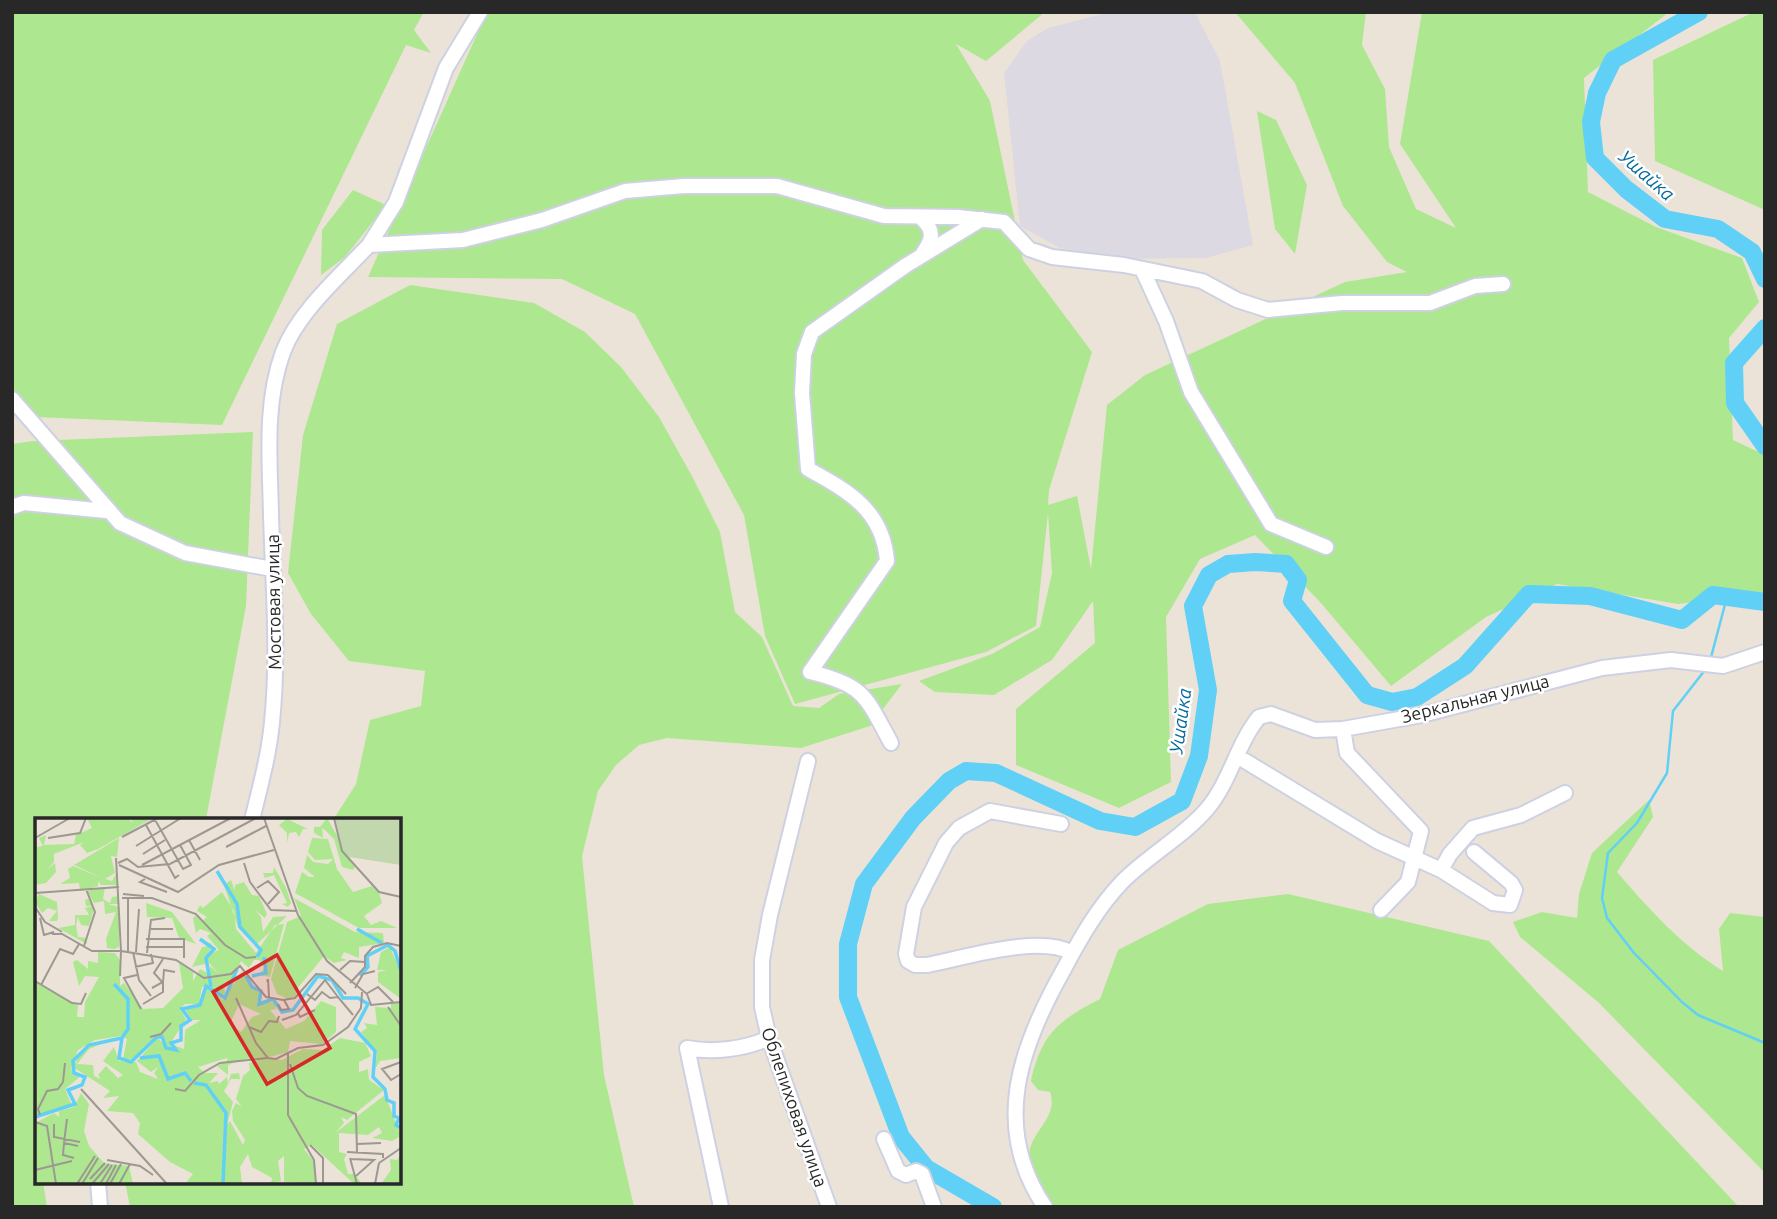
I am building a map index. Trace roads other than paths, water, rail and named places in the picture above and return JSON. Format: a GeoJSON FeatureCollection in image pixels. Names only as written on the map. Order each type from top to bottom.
{"type":"FeatureCollection","features":[{"type":"Feature","properties":{"kind":"street","name":"Мостовая улица"},"geometry":{"type":"LineString","coordinates":[[253,818],[266,766],[272,721],[269,430],[284,350],[304,317],[369,245],[396,202],[446,68],[480,12]]}},
{"type":"Feature","properties":{"kind":"street"},"geometry":{"type":"LineString","coordinates":[[369,245],[463,240],[542,220],[625,191],[684,186],[777,186],[884,216],[1004,222],[1029,249],[1052,257],[1142,269],[1202,281],[1237,300],[1269,310],[1350,303],[1430,303],[1475,286],[1503,284]]}},
{"type":"Feature","properties":{"kind":"street"},"geometry":{"type":"LineString","coordinates":[[921,218],[930,226],[932,234],[921,257]]}},
{"type":"Feature","properties":{"kind":"street"},"geometry":{"type":"LineString","coordinates":[[891,743],[862,693],[829,676],[810,671],[887,561],[883,539],[864,506],[851,493],[808,469],[802,393],[804,354],[812,332],[921,257],[982,219]]}},
{"type":"Feature","properties":{"kind":"street"},"geometry":{"type":"LineString","coordinates":[[1142,269],[1166,321],[1191,392],[1271,524],[1326,547]]}},
{"type":"Feature","properties":{"kind":"street"},"geometry":{"type":"LineString","coordinates":[[12,400],[106,511],[120,523],[164,546],[186,553],[272,569]]}},
{"type":"Feature","properties":{"kind":"street"},"geometry":{"type":"LineString","coordinates":[[12,507],[24,503],[106,511]]}},
{"type":"Feature","properties":{"kind":"street","name":"Зеркальная улица"},"geometry":{"type":"LineString","coordinates":[[1045,1207],[1034,1190],[1017,1131],[1014,1105],[1023,1053],[1042,1009],[1094,915],[1142,863],[1205,811],[1256,721],[1264,713],[1315,730],[1343,729],[1422,715],[1612,666],[1671,660],[1723,666],[1765,652]]}},
{"type":"Feature","properties":{"kind":"street"},"geometry":{"type":"LineString","coordinates":[[1343,729],[1347,753],[1421,831],[1408,882],[1381,910]]}},
{"type":"Feature","properties":{"kind":"street"},"geometry":{"type":"LineString","coordinates":[[1237,756],[1377,841],[1441,870],[1493,903],[1510,905],[1515,890],[1511,883],[1474,852]]}},
{"type":"Feature","properties":{"kind":"street","name":"Облепиховая улица"},"geometry":{"type":"LineString","coordinates":[[808,761],[762,960],[762,1007],[769,1038],[830,1207]]}},
{"type":"Feature","properties":{"kind":"street"},"geometry":{"type":"LineString","coordinates":[[1441,870],[1450,854],[1473,828],[1521,815],[1565,793]]}},
{"type":"Feature","properties":{"kind":"street"},"geometry":{"type":"LineString","coordinates":[[1061,824],[990,811],[960,828],[946,843],[914,907],[906,954],[908,961],[915,965],[927,965],[1024,947],[1052,946],[1072,953]]}},
{"type":"Feature","properties":{"kind":"street"},"geometry":{"type":"LineString","coordinates":[[721,1207],[687,1048],[728,1049],[754,1045],[769,1038]]}},
{"type":"Feature","properties":{"kind":"street"},"geometry":{"type":"LineString","coordinates":[[884,1139],[898,1171],[906,1175],[916,1171],[922,1174],[934,1207]]}},
{"type":"Feature","properties":{"kind":"street"},"geometry":{"type":"LineString","coordinates":[[98,1184],[100,1207]]}},
{"type":"Feature","properties":{"kind":"waterway","name":"Ушайка"},"geometry":{"type":"LineString","coordinates":[[1699,12],[1613,60],[1597,93],[1591,122],[1595,158],[1626,189],[1665,219],[1718,229],[1752,252],[1765,279]]}},
{"type":"Feature","properties":{"kind":"waterway","name":"Ушайка"},"geometry":{"type":"LineString","coordinates":[[1765,328],[1734,363],[1735,403],[1765,446]]}},
{"type":"Feature","properties":{"kind":"waterway","name":"Ушайка"},"geometry":{"type":"LineString","coordinates":[[993,1207],[926,1168],[901,1137],[848,997],[848,944],[864,884],[913,818],[949,781],[966,771],[996,773],[1100,821],[1135,827],[1182,801],[1199,756],[1208,690],[1193,606],[1209,575],[1228,564],[1286,564],[1298,580],[1292,601],[1367,695],[1392,702],[1417,697],[1465,666],[1529,594],[1590,596],[1682,620],[1713,595],[1765,602]]}},
{"type":"Feature","properties":{"kind":"waterway"},"geometry":{"type":"LineString","coordinates":[[1710,661],[1727,597]]}},
{"type":"Feature","properties":{"kind":"waterway"},"geometry":{"type":"LineString","coordinates":[[1705,670],[1673,711],[1667,773],[1637,823],[1608,853],[1602,898],[1607,918],[1634,953],[1682,1002],[1698,1015],[1765,1043]]}}]}
